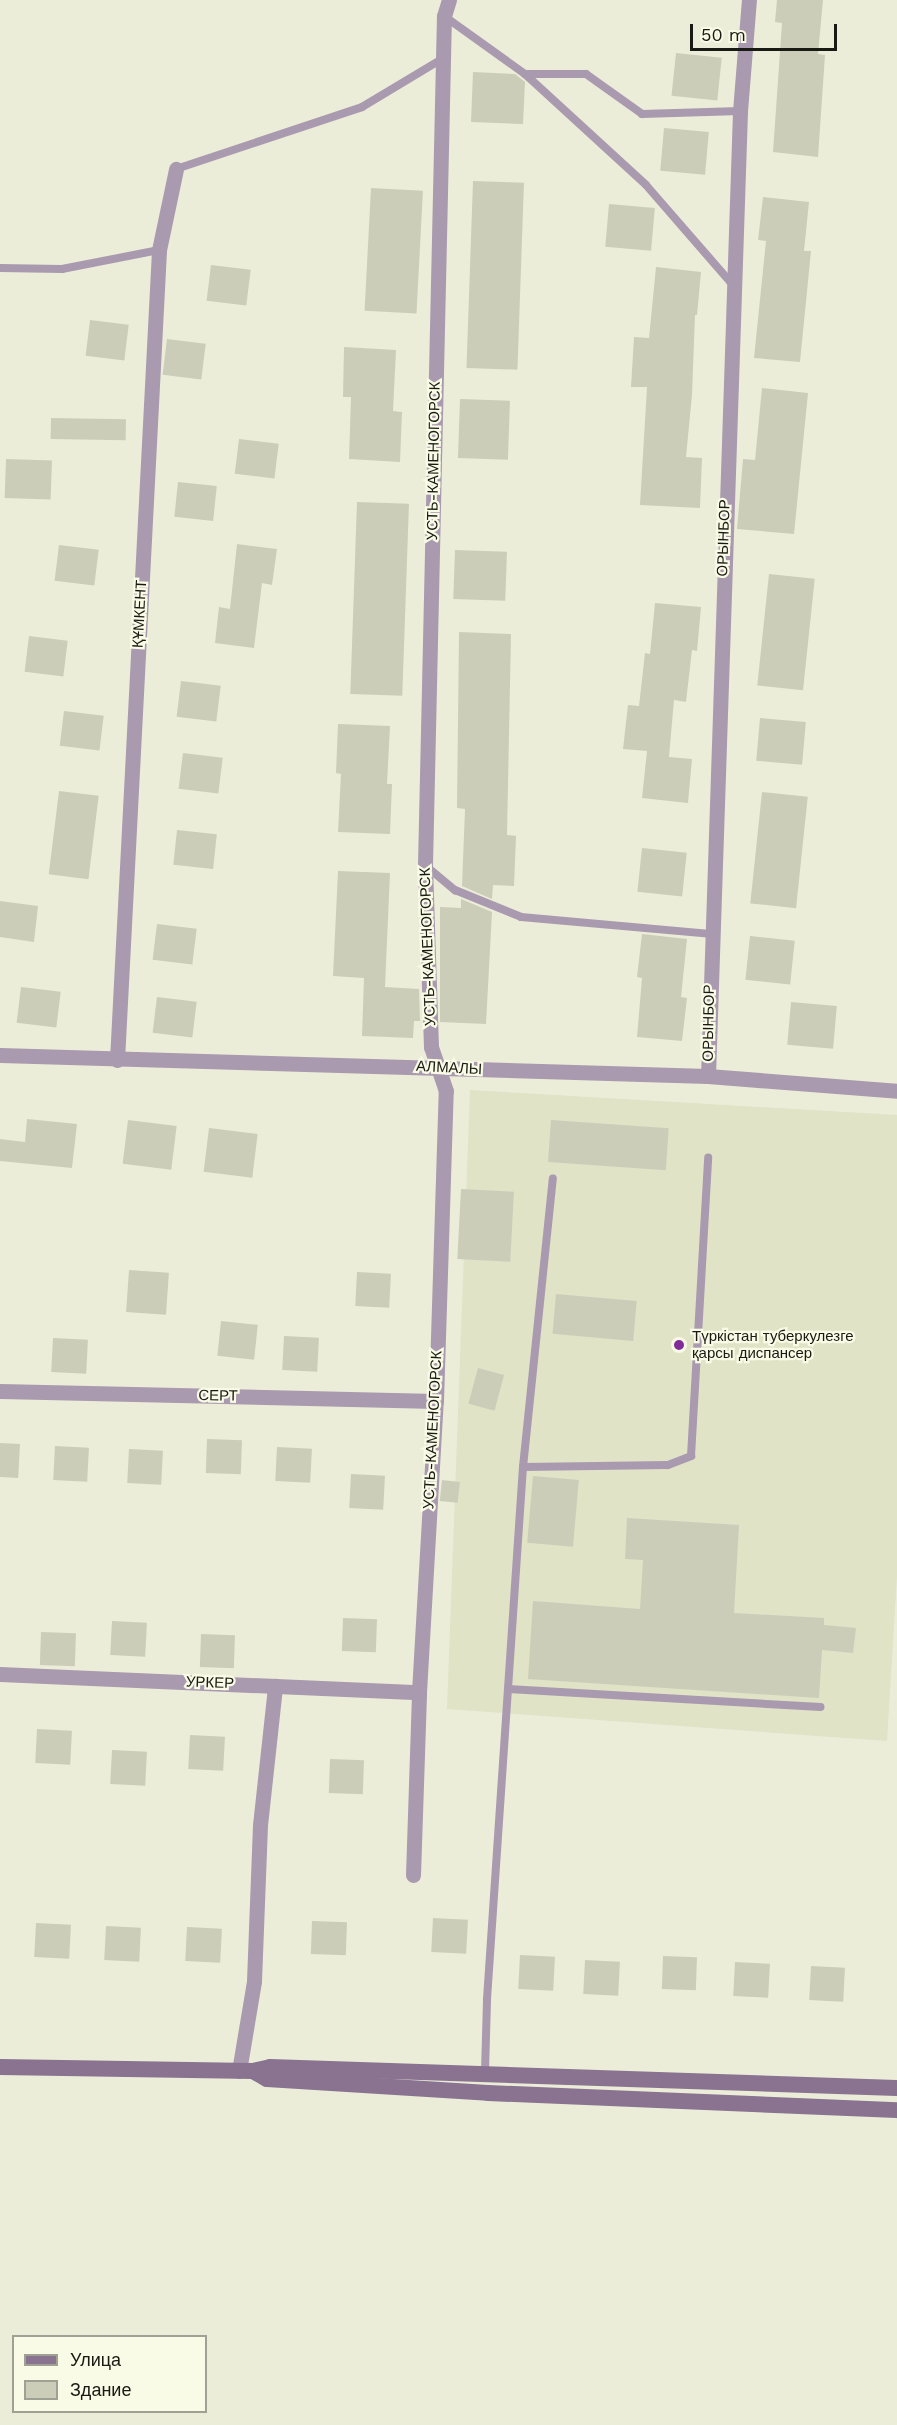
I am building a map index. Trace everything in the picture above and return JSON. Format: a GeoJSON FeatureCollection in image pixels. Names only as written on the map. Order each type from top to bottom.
{"type":"FeatureCollection","features":[{"type":"Feature","properties":{"kind":"main road"},"geometry":{"type":"LineString","coordinates":[[0,2067],[246,2071],[270,2067],[485,2072],[897,2088]]}},
{"type":"Feature","properties":{"kind":"main road"},"geometry":{"type":"LineString","coordinates":[[246,2071],[267,2079],[488,2093],[897,2110]]}},
{"type":"Feature","properties":{"kind":"street","name":"УСТЬ-КАМЕНОГОРСК"},"geometry":{"type":"LineString","coordinates":[[413,1875],[419,1692],[436,1401],[446,1091],[431,1047],[425,865],[444,16],[449,0]]}},
{"type":"Feature","properties":{"kind":"street","name":"ОРЫНБОР"},"geometry":{"type":"LineString","coordinates":[[708,1076],[710,934],[733,285],[740,111],[749,0]]}},
{"type":"Feature","properties":{"kind":"street","name":"ҚҰМКЕНТ"},"geometry":{"type":"LineString","coordinates":[[117,1060],[159,250],[176,170]]}},
{"type":"Feature","properties":{"kind":"street","name":"АЛМАЛЫ"},"geometry":{"type":"LineString","coordinates":[[0,1055],[117,1060],[438,1066],[513,1071],[708,1076],[897,1091]]}},
{"type":"Feature","properties":{"kind":"street","name":"СЕРТ"},"geometry":{"type":"LineString","coordinates":[[0,1391],[436,1401]]}},
{"type":"Feature","properties":{"kind":"street","name":"УРКЕР"},"geometry":{"type":"LineString","coordinates":[[0,1674],[419,1692]]}},
{"type":"Feature","properties":{"kind":"street"},"geometry":{"type":"LineString","coordinates":[[246,2071],[254,1981],[260,1825],[275,1686]]}},
{"type":"Feature","properties":{"kind":"lane"},"geometry":{"type":"LineString","coordinates":[[444,16],[525,74],[646,185],[733,285]]}},
{"type":"Feature","properties":{"kind":"lane"},"geometry":{"type":"LineString","coordinates":[[176,170],[362,107],[443,58]]}},
{"type":"Feature","properties":{"kind":"lane"},"geometry":{"type":"LineString","coordinates":[[525,74],[586,74],[642,114],[740,111]]}},
{"type":"Feature","properties":{"kind":"lane"},"geometry":{"type":"LineString","coordinates":[[0,267],[62,269],[159,250]]}},
{"type":"Feature","properties":{"kind":"lane"},"geometry":{"type":"LineString","coordinates":[[425,865],[455,890],[521,917],[710,934]]}},
{"type":"Feature","properties":{"kind":"lane"},"geometry":{"type":"LineString","coordinates":[[523,1467],[668,1465],[691,1456],[708,1157]]}},
{"type":"Feature","properties":{"kind":"lane"},"geometry":{"type":"LineString","coordinates":[[485,2072],[486,2011],[523,1467],[553,1179]]}},
{"type":"Feature","properties":{"kind":"lane"},"geometry":{"type":"LineString","coordinates":[[508,1689],[820,1707]]}},
{"type":"Feature","properties":{"kind":"shaded area","name":"Түркістан туберкулезге қарсы диспансер"},"geometry":{"type":"Polygon","coordinates":[[[470,1090],[897,1115],[897,1576],[887,1741],[447,1709],[470,1090]]]}},
{"type":"Feature","properties":{"kind":"building"},"geometry":{"type":"Polygon","coordinates":[[[777,0],[823,0],[818,54],[825,55],[818,157],[773,152],[782,23],[775,22],[777,0]]]}},
{"type":"Feature","properties":{"kind":"building"},"geometry":{"type":"Polygon","coordinates":[[[676,53],[722,58],[717,101],[672,96],[676,53]]]}},
{"type":"Feature","properties":{"kind":"building"},"geometry":{"type":"Polygon","coordinates":[[[473,72],[515,74],[525,82],[523,124],[471,122],[473,72]]]}},
{"type":"Feature","properties":{"kind":"building"},"geometry":{"type":"Polygon","coordinates":[[[664,128],[709,132],[705,175],[660,171],[664,128]]]}},
{"type":"Feature","properties":{"kind":"building"},"geometry":{"type":"Polygon","coordinates":[[[473,181],[524,183],[517,370],[466,368],[473,181]]]}},
{"type":"Feature","properties":{"kind":"building"},"geometry":{"type":"Polygon","coordinates":[[[371,188],[423,191],[416,314],[365,311],[371,188]]]}},
{"type":"Feature","properties":{"kind":"building"},"geometry":{"type":"Polygon","coordinates":[[[763,197],[809,202],[804,251],[811,251],[800,362],[754,358],[766,241],[758,240],[763,197]]]}},
{"type":"Feature","properties":{"kind":"building"},"geometry":{"type":"Polygon","coordinates":[[[609,204],[655,208],[651,251],[605,247],[609,204]]]}},
{"type":"Feature","properties":{"kind":"building"},"geometry":{"type":"Polygon","coordinates":[[[211,265],[251,270],[246,306],[207,301],[211,265]]]}},
{"type":"Feature","properties":{"kind":"building"},"geometry":{"type":"Polygon","coordinates":[[[656,267],[701,272],[697,315],[695,315],[692,395],[686,457],[702,458],[700,508],[640,505],[647,387],[631,387],[634,337],[649,338],[656,267]]]}},
{"type":"Feature","properties":{"kind":"building"},"geometry":{"type":"Polygon","coordinates":[[[90,320],[129,325],[124,360],[86,356],[90,320]]]}},
{"type":"Feature","properties":{"kind":"building"},"geometry":{"type":"Polygon","coordinates":[[[167,339],[206,344],[201,379],[163,375],[167,339]]]}},
{"type":"Feature","properties":{"kind":"building"},"geometry":{"type":"Polygon","coordinates":[[[344,347],[396,350],[393,411],[402,412],[400,462],[349,459],[351,397],[343,397],[344,347]]]}},
{"type":"Feature","properties":{"kind":"building"},"geometry":{"type":"Polygon","coordinates":[[[762,388],[808,393],[794,534],[737,529],[743,459],[755,460],[762,388]]]}},
{"type":"Feature","properties":{"kind":"building"},"geometry":{"type":"Polygon","coordinates":[[[460,399],[510,401],[508,460],[458,458],[460,399]]]}},
{"type":"Feature","properties":{"kind":"building"},"geometry":{"type":"Polygon","coordinates":[[[51,418],[126,419],[126,440],[51,439],[51,418]]]}},
{"type":"Feature","properties":{"kind":"building"},"geometry":{"type":"Polygon","coordinates":[[[239,439],[279,444],[274,479],[235,474],[239,439]]]}},
{"type":"Feature","properties":{"kind":"building"},"geometry":{"type":"Polygon","coordinates":[[[6,459],[52,461],[51,500],[5,498],[6,459]]]}},
{"type":"Feature","properties":{"kind":"building"},"geometry":{"type":"Polygon","coordinates":[[[178,482],[217,486],[213,521],[174,517],[178,482]]]}},
{"type":"Feature","properties":{"kind":"building"},"geometry":{"type":"Polygon","coordinates":[[[357,502],[409,504],[402,696],[350,694],[357,502]]]}},
{"type":"Feature","properties":{"kind":"building"},"geometry":{"type":"Polygon","coordinates":[[[237,544],[277,549],[272,585],[262,583],[254,648],[215,643],[219,607],[230,609],[237,544]]]}},
{"type":"Feature","properties":{"kind":"building"},"geometry":{"type":"Polygon","coordinates":[[[59,545],[99,550],[94,586],[55,581],[59,545]]]}},
{"type":"Feature","properties":{"kind":"building"},"geometry":{"type":"Polygon","coordinates":[[[455,550],[507,552],[505,601],[453,599],[455,550]]]}},
{"type":"Feature","properties":{"kind":"building"},"geometry":{"type":"Polygon","coordinates":[[[769,574],[815,579],[803,690],[757,685],[769,574]]]}},
{"type":"Feature","properties":{"kind":"building"},"geometry":{"type":"Polygon","coordinates":[[[655,603],[701,607],[697,651],[692,650],[686,702],[674,700],[669,757],[692,759],[688,803],[642,798],[647,751],[623,749],[628,705],[639,706],[645,653],[650,654],[655,603]]]}},
{"type":"Feature","properties":{"kind":"building"},"geometry":{"type":"Polygon","coordinates":[[[459,632],[511,634],[507,835],[516,836],[514,886],[493,885],[492,899],[462,886],[465,809],[457,808],[459,632]]]}},
{"type":"Feature","properties":{"kind":"building"},"geometry":{"type":"Polygon","coordinates":[[[29,636],[68,641],[63,676],[25,672],[29,636]]]}},
{"type":"Feature","properties":{"kind":"building"},"geometry":{"type":"Polygon","coordinates":[[[181,681],[221,686],[216,722],[177,717],[181,681]]]}},
{"type":"Feature","properties":{"kind":"building"},"geometry":{"type":"Polygon","coordinates":[[[64,711],[104,716],[99,751],[60,746],[64,711]]]}},
{"type":"Feature","properties":{"kind":"building"},"geometry":{"type":"Polygon","coordinates":[[[760,718],[806,722],[802,765],[756,761],[760,718]]]}},
{"type":"Feature","properties":{"kind":"building"},"geometry":{"type":"Polygon","coordinates":[[[338,724],[390,726],[387,784],[392,784],[390,834],[338,832],[341,774],[336,773],[338,724]]]}},
{"type":"Feature","properties":{"kind":"building"},"geometry":{"type":"Polygon","coordinates":[[[183,753],[223,758],[218,794],[179,789],[183,753]]]}},
{"type":"Feature","properties":{"kind":"building"},"geometry":{"type":"Polygon","coordinates":[[[59,791],[99,796],[88,879],[49,874],[59,791]]]}},
{"type":"Feature","properties":{"kind":"building"},"geometry":{"type":"Polygon","coordinates":[[[762,792],[808,797],[796,908],[750,903],[762,792]]]}},
{"type":"Feature","properties":{"kind":"building"},"geometry":{"type":"Polygon","coordinates":[[[177,830],[217,834],[213,869],[173,865],[177,830]]]}},
{"type":"Feature","properties":{"kind":"building"},"geometry":{"type":"Polygon","coordinates":[[[642,848],[687,853],[682,896],[637,892],[642,848]]]}},
{"type":"Feature","properties":{"kind":"building"},"geometry":{"type":"Polygon","coordinates":[[[338,871],[390,873],[385,987],[419,989],[420,1021],[414,1021],[413,1038],[362,1036],[364,978],[333,976],[338,871]]]}},
{"type":"Feature","properties":{"kind":"building"},"geometry":{"type":"Polygon","coordinates":[[[461,899],[492,912],[486,1024],[440,1022],[440,907],[461,908],[461,899]]]}},
{"type":"Feature","properties":{"kind":"building"},"geometry":{"type":"Polygon","coordinates":[[[0,901],[38,906],[34,942],[0,937],[0,901]]]}},
{"type":"Feature","properties":{"kind":"building"},"geometry":{"type":"Polygon","coordinates":[[[157,924],[197,929],[192,965],[153,960],[157,924]]]}},
{"type":"Feature","properties":{"kind":"building"},"geometry":{"type":"Polygon","coordinates":[[[642,934],[687,939],[681,997],[687,998],[682,1041],[637,1037],[642,978],[637,977],[642,934]]]}},
{"type":"Feature","properties":{"kind":"building"},"geometry":{"type":"Polygon","coordinates":[[[750,936],[795,941],[790,984],[745,980],[750,936]]]}},
{"type":"Feature","properties":{"kind":"building"},"geometry":{"type":"Polygon","coordinates":[[[21,987],[61,992],[56,1028],[17,1023],[21,987]]]}},
{"type":"Feature","properties":{"kind":"building"},"geometry":{"type":"Polygon","coordinates":[[[157,997],[197,1002],[192,1038],[153,1033],[157,997]]]}},
{"type":"Feature","properties":{"kind":"building"},"geometry":{"type":"Polygon","coordinates":[[[791,1002],[837,1006],[833,1049],[787,1045],[791,1002]]]}},
{"type":"Feature","properties":{"kind":"building"},"geometry":{"type":"Polygon","coordinates":[[[27,1119],[77,1124],[72,1168],[0,1161],[0,1139],[25,1142],[27,1119]]]}},
{"type":"Feature","properties":{"kind":"building"},"geometry":{"type":"Polygon","coordinates":[[[128,1120],[177,1126],[171,1170],[123,1164],[128,1120]]]}},
{"type":"Feature","properties":{"kind":"building"},"geometry":{"type":"Polygon","coordinates":[[[551,1120],[669,1128],[666,1170],[548,1162],[551,1120]]]}},
{"type":"Feature","properties":{"kind":"building"},"geometry":{"type":"Polygon","coordinates":[[[209,1128],[258,1134],[252,1178],[204,1172],[209,1128]]]}},
{"type":"Feature","properties":{"kind":"building"},"geometry":{"type":"Polygon","coordinates":[[[461,1189],[514,1192],[510,1262],[457,1259],[461,1189]]]}},
{"type":"Feature","properties":{"kind":"building"},"geometry":{"type":"Polygon","coordinates":[[[129,1270],[169,1273],[166,1315],[126,1312],[129,1270]]]}},
{"type":"Feature","properties":{"kind":"building"},"geometry":{"type":"Polygon","coordinates":[[[357,1272],[391,1274],[389,1308],[355,1306],[357,1272]]]}},
{"type":"Feature","properties":{"kind":"building"},"geometry":{"type":"Polygon","coordinates":[[[556,1294],[637,1301],[633,1341],[553,1334],[556,1294]]]}},
{"type":"Feature","properties":{"kind":"building"},"geometry":{"type":"Polygon","coordinates":[[[221,1321],[258,1325],[254,1360],[217,1356],[221,1321]]]}},
{"type":"Feature","properties":{"kind":"building"},"geometry":{"type":"Polygon","coordinates":[[[284,1336],[319,1338],[317,1372],[282,1370],[284,1336]]]}},
{"type":"Feature","properties":{"kind":"building"},"geometry":{"type":"Polygon","coordinates":[[[53,1338],[88,1340],[86,1374],[51,1372],[53,1338]]]}},
{"type":"Feature","properties":{"kind":"building"},"geometry":{"type":"Polygon","coordinates":[[[478,1368],[504,1375],[495,1411],[468,1404],[478,1368]]]}},
{"type":"Feature","properties":{"kind":"building"},"geometry":{"type":"Polygon","coordinates":[[[207,1439],[242,1440],[241,1474],[206,1473],[207,1439]]]}},
{"type":"Feature","properties":{"kind":"building"},"geometry":{"type":"Polygon","coordinates":[[[0,1443],[20,1444],[18,1478],[0,1477],[0,1443]]]}},
{"type":"Feature","properties":{"kind":"building"},"geometry":{"type":"Polygon","coordinates":[[[55,1446],[89,1448],[87,1482],[53,1480],[55,1446]]]}},
{"type":"Feature","properties":{"kind":"building"},"geometry":{"type":"Polygon","coordinates":[[[277,1447],[312,1449],[310,1483],[275,1481],[277,1447]]]}},
{"type":"Feature","properties":{"kind":"building"},"geometry":{"type":"Polygon","coordinates":[[[129,1449],[163,1451],[161,1485],[127,1483],[129,1449]]]}},
{"type":"Feature","properties":{"kind":"building"},"geometry":{"type":"Polygon","coordinates":[[[351,1474],[385,1476],[383,1510],[349,1508],[351,1474]]]}},
{"type":"Feature","properties":{"kind":"building"},"geometry":{"type":"Polygon","coordinates":[[[533,1476],[579,1480],[573,1547],[527,1543],[533,1476]]]}},
{"type":"Feature","properties":{"kind":"building"},"geometry":{"type":"Polygon","coordinates":[[[442,1480],[460,1482],[458,1503],[440,1501],[442,1480]]]}},
{"type":"Feature","properties":{"kind":"building"},"geometry":{"type":"Polygon","coordinates":[[[627,1518],[739,1525],[734,1613],[824,1618],[824,1625],[856,1628],[853,1653],[822,1650],[819,1698],[528,1679],[533,1601],[640,1609],[643,1560],[625,1559],[627,1518]]]}},
{"type":"Feature","properties":{"kind":"building"},"geometry":{"type":"Polygon","coordinates":[[[343,1618],[377,1619],[376,1652],[342,1651],[343,1618]]]}},
{"type":"Feature","properties":{"kind":"building"},"geometry":{"type":"Polygon","coordinates":[[[112,1621],[147,1623],[145,1657],[110,1655],[112,1621]]]}},
{"type":"Feature","properties":{"kind":"building"},"geometry":{"type":"Polygon","coordinates":[[[41,1632],[76,1633],[75,1666],[40,1665],[41,1632]]]}},
{"type":"Feature","properties":{"kind":"building"},"geometry":{"type":"Polygon","coordinates":[[[201,1634],[235,1635],[234,1668],[200,1667],[201,1634]]]}},
{"type":"Feature","properties":{"kind":"building"},"geometry":{"type":"Polygon","coordinates":[[[37,1729],[72,1731],[70,1765],[35,1763],[37,1729]]]}},
{"type":"Feature","properties":{"kind":"building"},"geometry":{"type":"Polygon","coordinates":[[[190,1735],[225,1737],[223,1771],[188,1769],[190,1735]]]}},
{"type":"Feature","properties":{"kind":"building"},"geometry":{"type":"Polygon","coordinates":[[[112,1750],[147,1752],[145,1786],[110,1784],[112,1750]]]}},
{"type":"Feature","properties":{"kind":"building"},"geometry":{"type":"Polygon","coordinates":[[[330,1759],[364,1760],[363,1794],[329,1793],[330,1759]]]}},
{"type":"Feature","properties":{"kind":"building"},"geometry":{"type":"Polygon","coordinates":[[[433,1918],[468,1920],[466,1954],[431,1952],[433,1918]]]}},
{"type":"Feature","properties":{"kind":"building"},"geometry":{"type":"Polygon","coordinates":[[[312,1921],[347,1922],[346,1955],[311,1954],[312,1921]]]}},
{"type":"Feature","properties":{"kind":"building"},"geometry":{"type":"Polygon","coordinates":[[[36,1923],[71,1925],[69,1959],[34,1957],[36,1923]]]}},
{"type":"Feature","properties":{"kind":"building"},"geometry":{"type":"Polygon","coordinates":[[[106,1926],[141,1928],[139,1962],[104,1960],[106,1926]]]}},
{"type":"Feature","properties":{"kind":"building"},"geometry":{"type":"Polygon","coordinates":[[[187,1927],[222,1929],[220,1963],[185,1961],[187,1927]]]}},
{"type":"Feature","properties":{"kind":"building"},"geometry":{"type":"Polygon","coordinates":[[[520,1955],[555,1957],[553,1991],[518,1989],[520,1955]]]}},
{"type":"Feature","properties":{"kind":"building"},"geometry":{"type":"Polygon","coordinates":[[[663,1956],[697,1957],[696,1990],[662,1989],[663,1956]]]}},
{"type":"Feature","properties":{"kind":"building"},"geometry":{"type":"Polygon","coordinates":[[[585,1960],[620,1962],[618,1996],[583,1994],[585,1960]]]}},
{"type":"Feature","properties":{"kind":"building"},"geometry":{"type":"Polygon","coordinates":[[[735,1962],[770,1964],[768,1998],[733,1996],[735,1962]]]}},
{"type":"Feature","properties":{"kind":"building"},"geometry":{"type":"Polygon","coordinates":[[[811,1966],[845,1968],[843,2002],[809,2000],[811,1966]]]}},
{"type":"Feature","properties":{"kind":"place","name":"Түркістан туберкулезге қарсы диспансер"},"geometry":{"type":"Point","coordinates":[679,1345]}}]}
